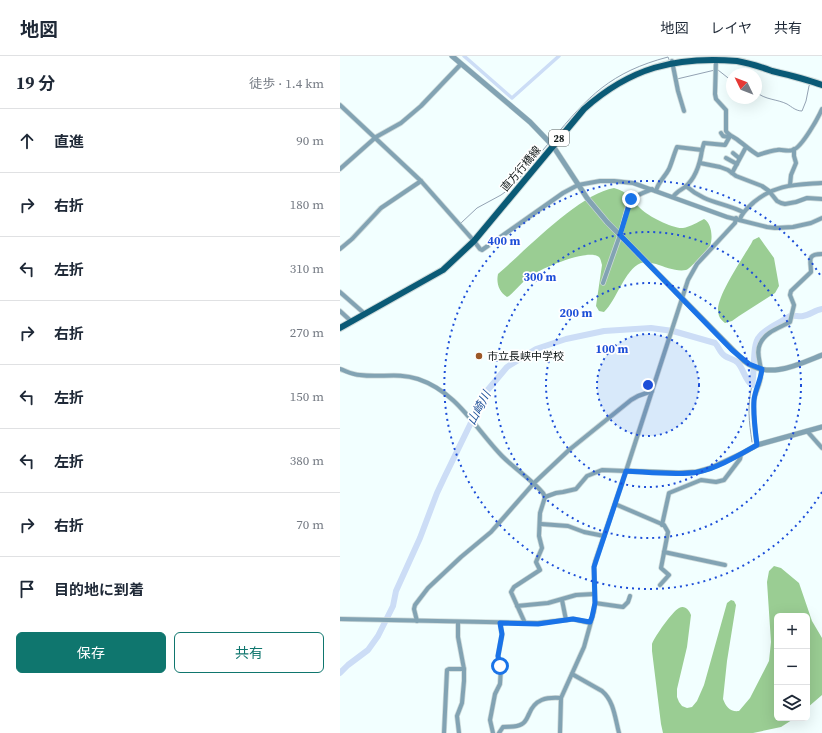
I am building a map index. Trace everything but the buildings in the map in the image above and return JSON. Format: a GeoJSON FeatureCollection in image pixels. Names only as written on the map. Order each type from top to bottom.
{"type":"FeatureCollection","features":[{"type":"Feature","properties":{"kind":"main road","name":"直方行橋線"},"geometry":{"type":"LineString","coordinates":[[340,328],[443,270],[474,241],[584,109],[605,90],[630,75],[647,68],[672,61],[698,58],[716,58],[739,61],[822,85]]}},
{"type":"Feature","properties":{"kind":"street"},"geometry":{"type":"LineString","coordinates":[[452,56],[530,122],[553,146],[595,209],[744,361],[760,369],[781,370],[822,355]]}},
{"type":"Feature","properties":{"kind":"street"},"geometry":{"type":"LineString","coordinates":[[716,58],[715,97],[726,110],[725,129],[730,137]]}},
{"type":"Feature","properties":{"kind":"street"},"geometry":{"type":"LineString","coordinates":[[672,61],[684,111]]}},
{"type":"Feature","properties":{"kind":"street"},"geometry":{"type":"LineString","coordinates":[[340,169],[376,137],[401,123],[421,106],[461,64]]}},
{"type":"Feature","properties":{"kind":"street"},"geometry":{"type":"LineString","coordinates":[[340,105],[376,137],[421,181],[482,250],[552,200],[578,185],[590,182],[614,181],[633,183],[757,226],[775,228],[801,226],[822,218]]}},
{"type":"Feature","properties":{"kind":"street"},"geometry":{"type":"LineString","coordinates":[[721,133],[723,136],[738,140],[758,155],[776,150],[794,149],[800,144],[816,123],[822,109]]}},
{"type":"Feature","properties":{"kind":"street"},"geometry":{"type":"LineString","coordinates":[[673,197],[677,192],[686,186],[696,173],[704,143],[724,145],[730,137]]}},
{"type":"Feature","properties":{"kind":"street"},"geometry":{"type":"LineString","coordinates":[[603,283],[631,199],[654,190],[669,168],[677,147],[702,150]]}},
{"type":"Feature","properties":{"kind":"street"},"geometry":{"type":"LineString","coordinates":[[732,173],[746,147]]}},
{"type":"Feature","properties":{"kind":"street"},"geometry":{"type":"LineString","coordinates":[[790,185],[791,175],[796,163],[794,149]]}},
{"type":"Feature","properties":{"kind":"street"},"geometry":{"type":"LineString","coordinates":[[733,153],[739,158]]}},
{"type":"Feature","properties":{"kind":"street"},"geometry":{"type":"LineString","coordinates":[[726,158],[736,164]]}},
{"type":"Feature","properties":{"kind":"street"},"geometry":{"type":"LineString","coordinates":[[700,162],[720,167],[736,176],[762,186],[777,201],[785,204],[807,198],[822,199]]}},
{"type":"Feature","properties":{"kind":"street"},"geometry":{"type":"LineString","coordinates":[[340,249],[352,239],[382,208],[421,181]]}},
{"type":"Feature","properties":{"kind":"street"},"geometry":{"type":"LineString","coordinates":[[560,733],[561,698],[584,647],[595,603],[594,567],[693,268],[743,212],[769,192],[790,185],[822,182]]}},
{"type":"Feature","properties":{"kind":"street"},"geometry":{"type":"LineString","coordinates":[[686,186],[704,199],[730,206],[743,212]]}},
{"type":"Feature","properties":{"kind":"street"},"geometry":{"type":"LineString","coordinates":[[757,445],[754,401],[761,376],[758,352],[761,341],[773,330],[790,322],[794,305],[790,295],[791,291],[811,272],[809,262],[811,258],[815,255],[822,254]]}},
{"type":"Feature","properties":{"kind":"street"},"geometry":{"type":"LineString","coordinates":[[340,292],[365,314]]}},
{"type":"Feature","properties":{"kind":"street"},"geometry":{"type":"LineString","coordinates":[[340,311],[352,322]]}},
{"type":"Feature","properties":{"kind":"street"},"geometry":{"type":"LineString","coordinates":[[340,369],[358,375],[406,375],[428,382],[437,387],[456,402],[501,455],[534,483],[543,493],[545,497],[540,513],[541,524],[539,536],[542,551],[536,560],[540,570],[511,590],[525,623]]}},
{"type":"Feature","properties":{"kind":"street"},"geometry":{"type":"LineString","coordinates":[[417,621],[414,609],[416,602],[448,568],[494,529],[534,483],[569,450],[631,400],[638,396],[652,392]]}},
{"type":"Feature","properties":{"kind":"street"},"geometry":{"type":"LineString","coordinates":[[545,497],[576,489],[587,476],[602,470],[679,473],[697,472],[711,468],[757,445],[822,426]]}},
{"type":"Feature","properties":{"kind":"street"},"geometry":{"type":"LineString","coordinates":[[807,431],[822,448]]}},
{"type":"Feature","properties":{"kind":"street"},"geometry":{"type":"LineString","coordinates":[[662,525],[668,496],[670,493],[701,480],[716,482],[724,480],[740,458],[741,454]]}},
{"type":"Feature","properties":{"kind":"street"},"geometry":{"type":"LineString","coordinates":[[615,504],[662,525],[668,532],[661,568],[668,575],[660,585]]}},
{"type":"Feature","properties":{"kind":"street"},"geometry":{"type":"LineString","coordinates":[[541,524],[568,526],[584,532],[604,536]]}},
{"type":"Feature","properties":{"kind":"street"},"geometry":{"type":"LineString","coordinates":[[664,552],[725,565]]}},
{"type":"Feature","properties":{"kind":"street"},"geometry":{"type":"LineString","coordinates":[[517,606],[548,603],[576,595],[594,594]]}},
{"type":"Feature","properties":{"kind":"street"},"geometry":{"type":"LineString","coordinates":[[595,603],[623,607],[628,602],[630,596]]}},
{"type":"Feature","properties":{"kind":"street"},"geometry":{"type":"LineString","coordinates":[[562,600],[566,620]]}},
{"type":"Feature","properties":{"kind":"street"},"geometry":{"type":"LineString","coordinates":[[340,619],[538,624],[566,620],[590,622]]}},
{"type":"Feature","properties":{"kind":"street"},"geometry":{"type":"LineString","coordinates":[[458,622],[458,638],[464,669],[462,703],[457,716],[459,733]]}},
{"type":"Feature","properties":{"kind":"street"},"geometry":{"type":"LineString","coordinates":[[493,733],[490,720],[500,684],[501,668],[498,656],[502,634],[500,623]]}},
{"type":"Feature","properties":{"kind":"street"},"geometry":{"type":"LineString","coordinates":[[444,733],[447,670],[464,669]]}},
{"type":"Feature","properties":{"kind":"street"},"geometry":{"type":"LineString","coordinates":[[572,674],[607,694],[612,704],[619,733]]}},
{"type":"Feature","properties":{"kind":"street"},"geometry":{"type":"LineString","coordinates":[[499,733],[503,727],[517,726],[524,722],[533,706],[538,701],[561,698]]}},
{"type":"Feature","properties":{"kind":"green space"},"geometry":{"type":"Polygon","coordinates":[[[614,188],[619,189],[626,194],[641,209],[661,222],[683,228],[704,219],[709,224],[711,231],[710,246],[686,270],[675,270],[647,262],[641,263],[625,278],[609,307],[604,312],[599,311],[596,306],[602,265],[599,257],[593,255],[575,257],[543,269],[529,277],[509,296],[507,297],[502,293],[498,284],[498,274],[553,224],[569,212],[600,192],[614,188]]]}},
{"type":"Feature","properties":{"kind":"green space"},"geometry":{"type":"Polygon","coordinates":[[[759,237],[774,258],[779,286],[775,293],[732,321],[725,323],[720,317],[718,311],[722,294],[753,240],[759,237]]]}},
{"type":"Feature","properties":{"kind":"green space"},"geometry":{"type":"Polygon","coordinates":[[[774,566],[781,568],[799,583],[809,613],[774,613],[774,721],[790,721],[781,727],[753,733],[663,733],[652,651],[652,644],[660,630],[672,614],[679,608],[686,608],[689,611],[691,615],[687,647],[677,689],[677,697],[682,706],[687,708],[692,707],[697,701],[704,685],[727,603],[731,600],[734,601],[736,605],[727,661],[723,699],[733,711],[739,711],[750,698],[769,661],[771,642],[767,582],[769,571],[774,566]]]}},
{"type":"Feature","properties":{"kind":"green space"},"geometry":{"type":"Polygon","coordinates":[[[810,615],[822,638],[822,695],[810,705],[810,615]]]}},
{"type":"Feature","properties":{"kind":"waterway"},"geometry":{"type":"LineString","coordinates":[[464,56],[512,98],[559,56]]}},
{"type":"Feature","properties":{"kind":"waterway"},"geometry":{"type":"LineString","coordinates":[[552,140],[589,98],[616,78],[648,63],[668,57],[670,62]]}},
{"type":"Feature","properties":{"kind":"waterway"},"geometry":{"type":"LineString","coordinates":[[677,79],[715,70]]}},
{"type":"Feature","properties":{"kind":"waterway"},"geometry":{"type":"LineString","coordinates":[[718,70],[726,76]]}},
{"type":"Feature","properties":{"kind":"waterway"},"geometry":{"type":"LineString","coordinates":[[762,96],[783,102],[796,110],[802,111],[810,84]]}},
{"type":"Feature","properties":{"kind":"waterway"},"geometry":{"type":"LineString","coordinates":[[461,223],[477,208],[501,195],[512,187],[548,144]]}},
{"type":"Feature","properties":{"kind":"waterway","name":"山崎川"},"geometry":{"type":"LineString","coordinates":[[752,385],[754,352],[759,337],[770,328],[790,316],[806,315],[822,309]]}},
{"type":"Feature","properties":{"kind":"waterway","name":"山崎川"},"geometry":{"type":"LineString","coordinates":[[340,673],[368,650],[378,636],[393,606],[396,591],[420,538],[445,476],[486,392],[507,367],[536,349],[566,339],[604,331],[651,328],[673,331],[715,343],[723,355],[738,363],[752,385]]}},
{"type":"Feature","properties":{"kind":"waterway"},"geometry":{"type":"LineString","coordinates":[[752,385],[749,400],[752,442]]}},
{"type":"Feature","properties":{"kind":"place","name":"市立長峡中学校"},"geometry":{"type":"Point","coordinates":[479,356]}},
{"type":"Feature","properties":{"kind":"route"},"geometry":{"type":"LineString","coordinates":[[500,666],[498,656],[502,634],[500,623],[538,624],[573,619],[590,622],[595,603],[595,562],[626,471],[679,473],[697,472],[711,468],[757,445],[754,401],[760,382],[762,369],[744,361],[732,350],[620,235],[631,199]]}}]}
